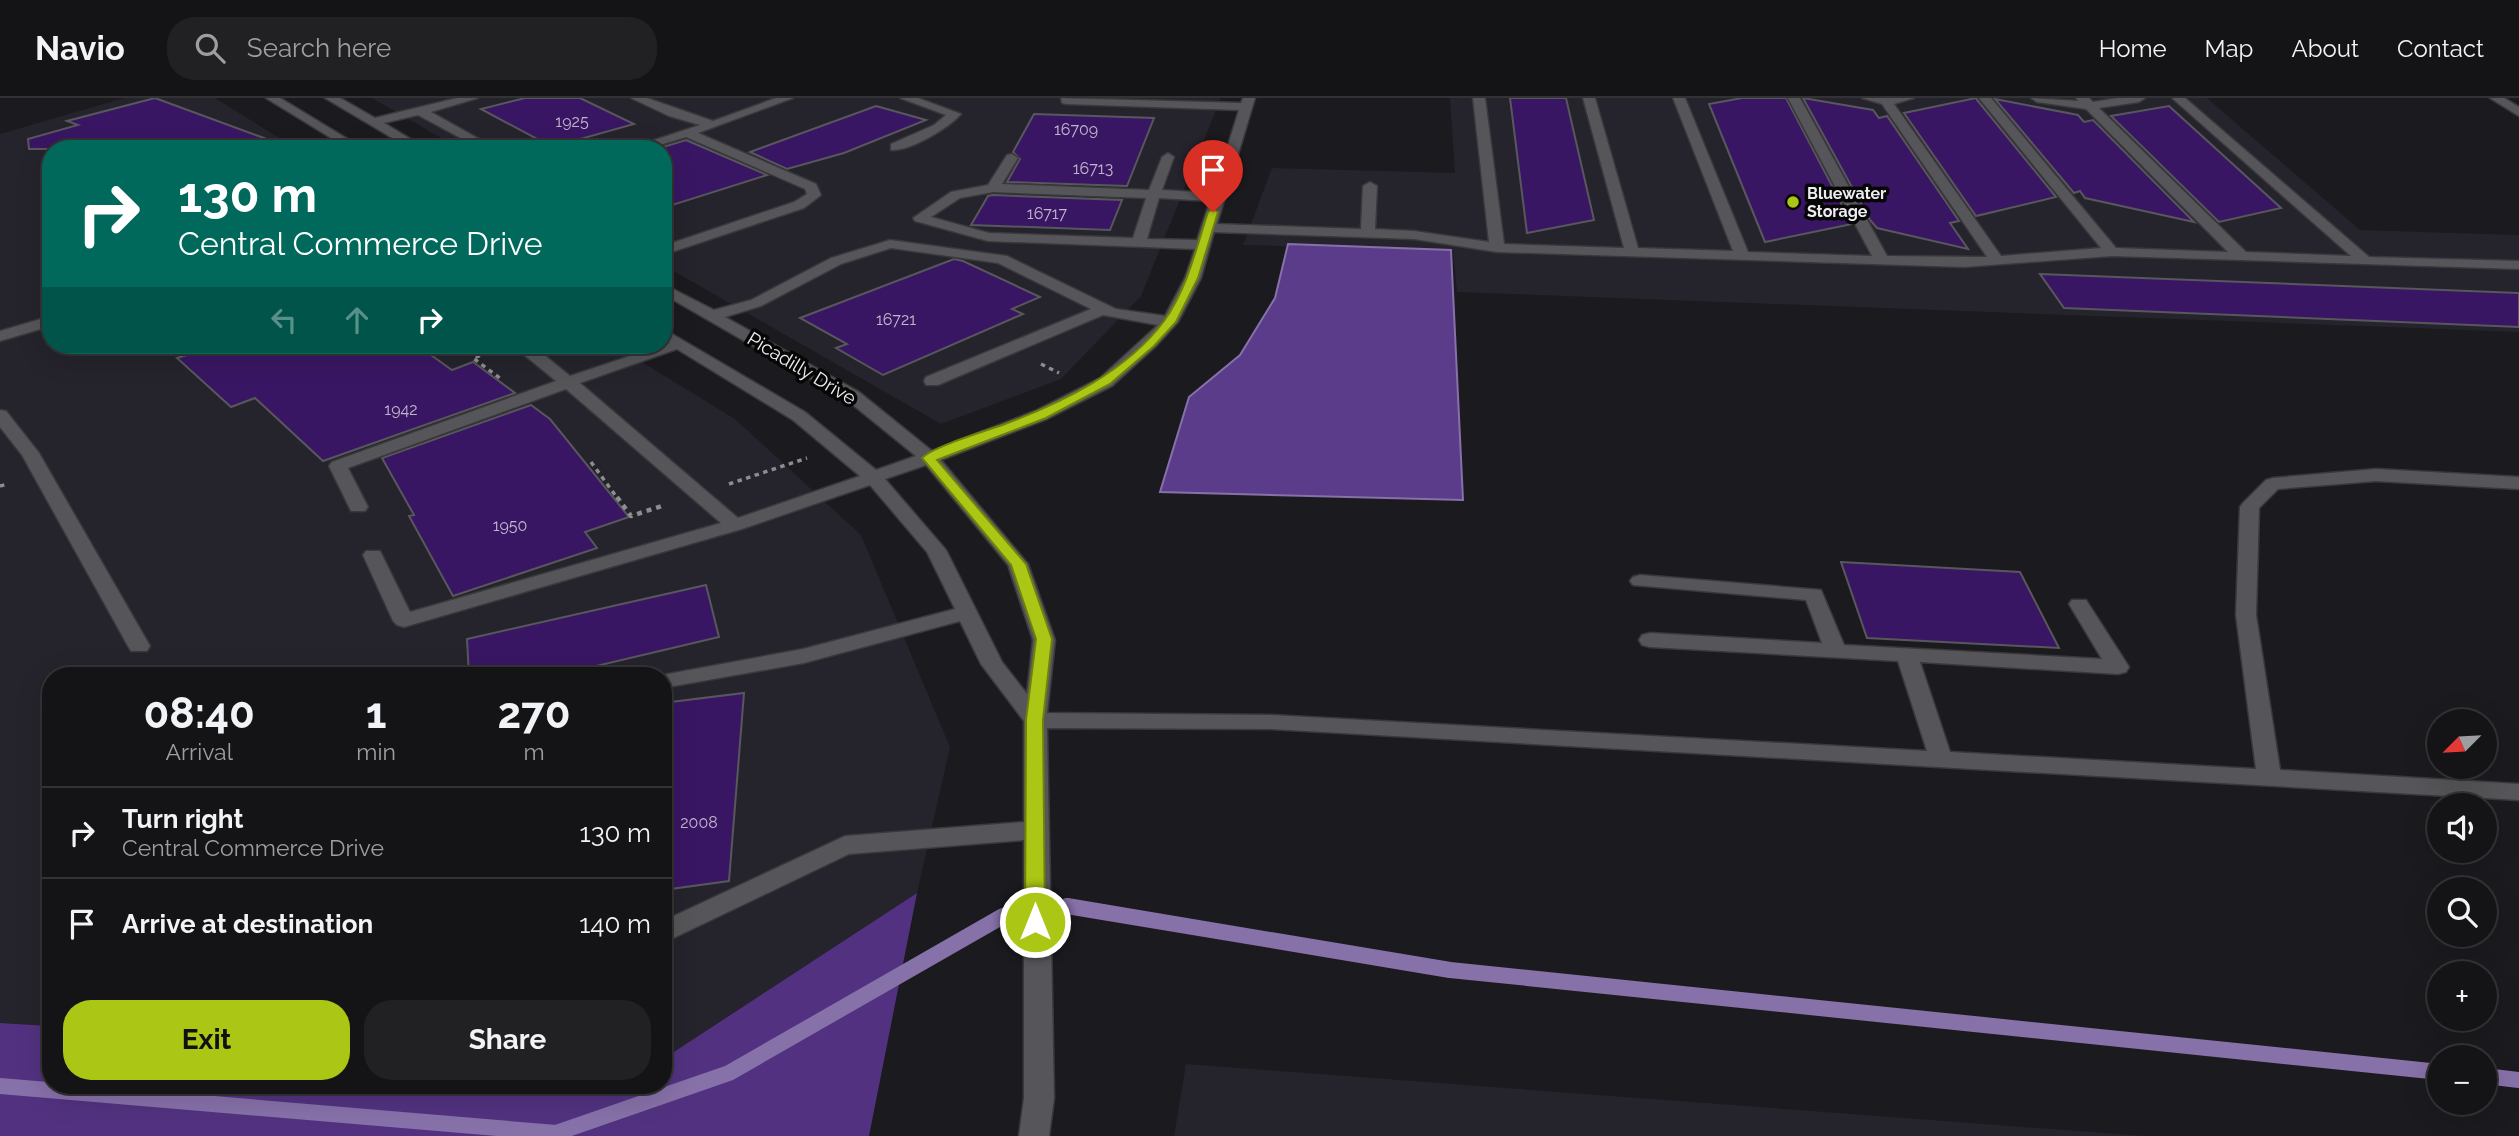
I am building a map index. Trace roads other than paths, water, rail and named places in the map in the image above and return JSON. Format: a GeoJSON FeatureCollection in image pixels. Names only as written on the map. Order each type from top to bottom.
{"type":"FeatureCollection","features":[{"type":"Feature","properties":{"kind":"street"},"geometry":{"type":"LineString","coordinates":[[272,98],[343,140]]}},
{"type":"Feature","properties":{"kind":"street"},"geometry":{"type":"LineString","coordinates":[[331,98],[405,140]]}},
{"type":"Feature","properties":{"kind":"street"},"geometry":{"type":"LineString","coordinates":[[374,122],[472,98]]}},
{"type":"Feature","properties":{"kind":"street"},"geometry":{"type":"LineString","coordinates":[[637,98],[713,125]]}},
{"type":"Feature","properties":{"kind":"street"},"geometry":{"type":"LineString","coordinates":[[663,140],[787,98]]}},
{"type":"Feature","properties":{"kind":"street"},"geometry":{"type":"LineString","coordinates":[[895,147],[938,128],[955,114],[906,98]]}},
{"type":"Feature","properties":{"kind":"street"},"geometry":{"type":"LineString","coordinates":[[373,555],[404,621],[735,525],[929,458],[1041,415],[1106,382],[1170,322],[1192,278],[1247,103],[1066,100],[1067,98]]}},
{"type":"Feature","properties":{"kind":"street"},"geometry":{"type":"LineString","coordinates":[[1479,98],[1497,248]]}},
{"type":"Feature","properties":{"kind":"street"},"geometry":{"type":"LineString","coordinates":[[1589,98],[1632,252]]}},
{"type":"Feature","properties":{"kind":"street"},"geometry":{"type":"LineString","coordinates":[[1679,98],[1742,256]]}},
{"type":"Feature","properties":{"kind":"street"},"geometry":{"type":"LineString","coordinates":[[1794,98],[1882,260]]}},
{"type":"Feature","properties":{"kind":"street"},"geometry":{"type":"LineString","coordinates":[[1868,98],[1908,98]]}},
{"type":"Feature","properties":{"kind":"street"},"geometry":{"type":"LineString","coordinates":[[1985,98],[2112,252]]}},
{"type":"Feature","properties":{"kind":"street"},"geometry":{"type":"LineString","coordinates":[[2037,98],[2086,102],[2139,98]]}},
{"type":"Feature","properties":{"kind":"street"},"geometry":{"type":"LineString","coordinates":[[2178,98],[2365,261]]}},
{"type":"Feature","properties":{"kind":"street"},"geometry":{"type":"LineString","coordinates":[[2496,98],[2519,112]]}},
{"type":"Feature","properties":{"kind":"street"},"geometry":{"type":"LineString","coordinates":[[1885,99],[1998,262]]}},
{"type":"Feature","properties":{"kind":"street"},"geometry":{"type":"LineString","coordinates":[[2086,102],[2242,257]]}},
{"type":"Feature","properties":{"kind":"street"},"geometry":{"type":"LineString","coordinates":[[419,111],[474,140]]}},
{"type":"Feature","properties":{"kind":"street"},"geometry":{"type":"LineString","coordinates":[[672,248],[799,205],[814,195],[811,187],[687,133]]}},
{"type":"Feature","properties":{"kind":"street"},"geometry":{"type":"LineString","coordinates":[[1139,243],[1168,157]]}},
{"type":"Feature","properties":{"kind":"street"},"geometry":{"type":"LineString","coordinates":[[993,188],[1012,158]]}},
{"type":"Feature","properties":{"kind":"street"},"geometry":{"type":"LineString","coordinates":[[1368,234],[1370,186]]}},
{"type":"Feature","properties":{"kind":"street"},"geometry":{"type":"LineString","coordinates":[[1203,245],[988,237],[920,218],[956,195],[993,188],[1218,197]]}},
{"type":"Feature","properties":{"kind":"street"},"geometry":{"type":"LineString","coordinates":[[1208,228],[1425,236],[1497,248],[1882,260],[1998,262],[2112,252],[2519,265]]}},
{"type":"Feature","properties":{"kind":"street"},"geometry":{"type":"LineString","coordinates":[[712,316],[756,303],[836,261],[890,244],[1002,259],[1112,313],[1170,322]]}},
{"type":"Feature","properties":{"kind":"street","name":"Picadilly Drive"},"geometry":{"type":"LineString","coordinates":[[672,293],[853,396],[929,458],[1018,564],[1044,639],[1035,720],[1039,1098],[1034,1136]]}},
{"type":"Feature","properties":{"kind":"street"},"geometry":{"type":"LineString","coordinates":[[932,380],[1104,309]]}},
{"type":"Feature","properties":{"kind":"street"},"geometry":{"type":"LineString","coordinates":[[0,336],[42,324]]}},
{"type":"Feature","properties":{"kind":"street"},"geometry":{"type":"LineString","coordinates":[[672,340],[799,416],[873,477],[936,550],[992,664],[1035,720],[1271,722],[2519,792]]}},
{"type":"Feature","properties":{"kind":"street"},"geometry":{"type":"LineString","coordinates":[[533,354],[735,525]]}},
{"type":"Feature","properties":{"kind":"street"},"geometry":{"type":"LineString","coordinates":[[358,507],[338,466],[568,382],[634,354]]}},
{"type":"Feature","properties":{"kind":"street"},"geometry":{"type":"LineString","coordinates":[[0,415],[30,453],[139,646]]}},
{"type":"Feature","properties":{"kind":"street"},"geometry":{"type":"LineString","coordinates":[[2269,778],[2246,615],[2250,507],[2273,484],[2376,475],[2519,483]]}},
{"type":"Feature","properties":{"kind":"street"},"geometry":{"type":"LineString","coordinates":[[1640,581],[1814,594],[1836,651]]}},
{"type":"Feature","properties":{"kind":"street"},"geometry":{"type":"LineString","coordinates":[[1650,640],[2118,667],[2079,604]]}},
{"type":"Feature","properties":{"kind":"street"},"geometry":{"type":"LineString","coordinates":[[672,679],[804,656],[968,612]]}},
{"type":"Feature","properties":{"kind":"street"},"geometry":{"type":"LineString","coordinates":[[1907,655],[1941,759]]}},
{"type":"Feature","properties":{"kind":"street"},"geometry":{"type":"LineString","coordinates":[[672,929],[845,845],[1035,830]]}},
{"type":"Feature","properties":{"kind":"waterway"},"geometry":{"type":"LineString","coordinates":[[1067,906],[1450,970],[2427,1071]]}},
{"type":"Feature","properties":{"kind":"waterway"},"geometry":{"type":"LineString","coordinates":[[672,1093],[729,1073],[1003,916]]}},
{"type":"Feature","properties":{"kind":"waterway"},"geometry":{"type":"LineString","coordinates":[[2497,1077],[2519,1080]]}},
{"type":"Feature","properties":{"kind":"waterway"},"geometry":{"type":"LineString","coordinates":[[0,1086],[42,1090]]}},
{"type":"Feature","properties":{"kind":"waterway"},"geometry":{"type":"LineString","coordinates":[[95,1094],[556,1133],[668,1094]]}},
{"type":"Feature","properties":{"kind":"place","name":"Bluewater Storage"},"geometry":{"type":"Point","coordinates":[1793,202]}}]}
